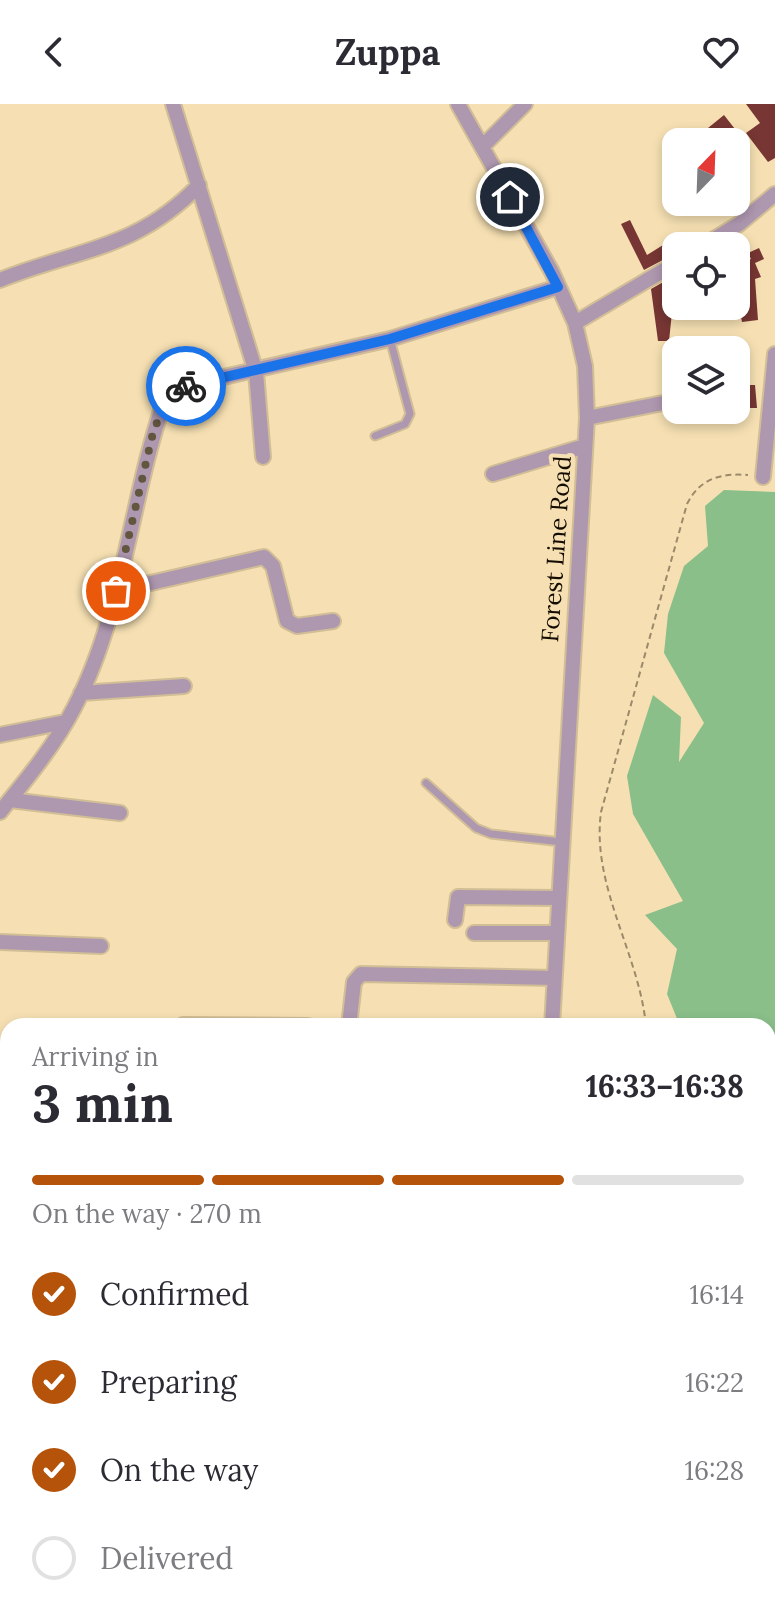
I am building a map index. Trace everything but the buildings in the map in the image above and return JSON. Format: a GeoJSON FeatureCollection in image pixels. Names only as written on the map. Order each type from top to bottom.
{"type":"FeatureCollection","features":[{"type":"Feature","properties":{"kind":"street"},"geometry":{"type":"LineString","coordinates":[[173,104],[256,372],[263,457]]}},
{"type":"Feature","properties":{"kind":"street","name":"Forest Line Road"},"geometry":{"type":"LineString","coordinates":[[458,104],[558,287],[575,323],[585,366],[587,418],[552,1018]]}},
{"type":"Feature","properties":{"kind":"street"},"geometry":{"type":"LineString","coordinates":[[483,146],[525,104]]}},
{"type":"Feature","properties":{"kind":"street"},"geometry":{"type":"LineString","coordinates":[[0,280],[76,258],[154,225],[199,185]]}},
{"type":"Feature","properties":{"kind":"street"},"geometry":{"type":"LineString","coordinates":[[726,232],[775,194]]}},
{"type":"Feature","properties":{"kind":"street"},"geometry":{"type":"LineString","coordinates":[[575,323],[662,271]]}},
{"type":"Feature","properties":{"kind":"street"},"geometry":{"type":"LineString","coordinates":[[0,812],[65,722],[81,693],[116,591],[152,437],[165,399],[173,391],[390,339],[558,287]]}},
{"type":"Feature","properties":{"kind":"street"},"geometry":{"type":"LineString","coordinates":[[763,477],[771,444],[775,354]]}},
{"type":"Feature","properties":{"kind":"street"},"geometry":{"type":"LineString","coordinates":[[587,418],[662,403]]}},
{"type":"Feature","properties":{"kind":"street"},"geometry":{"type":"LineString","coordinates":[[493,474],[585,446]]}},
{"type":"Feature","properties":{"kind":"street"},"geometry":{"type":"LineString","coordinates":[[116,591],[264,557],[273,566],[287,621],[297,626],[333,621]]}},
{"type":"Feature","properties":{"kind":"street"},"geometry":{"type":"LineString","coordinates":[[81,693],[184,686]]}},
{"type":"Feature","properties":{"kind":"street"},"geometry":{"type":"LineString","coordinates":[[0,735],[65,722]]}},
{"type":"Feature","properties":{"kind":"street"},"geometry":{"type":"LineString","coordinates":[[10,800],[120,813]]}},
{"type":"Feature","properties":{"kind":"street"},"geometry":{"type":"LineString","coordinates":[[455,920],[458,897],[558,898]]}},
{"type":"Feature","properties":{"kind":"street"},"geometry":{"type":"LineString","coordinates":[[474,933],[557,933]]}},
{"type":"Feature","properties":{"kind":"street"},"geometry":{"type":"LineString","coordinates":[[0,942],[101,946]]}},
{"type":"Feature","properties":{"kind":"street"},"geometry":{"type":"LineString","coordinates":[[350,1018],[354,982],[361,974],[554,978]]}},
{"type":"Feature","properties":{"kind":"lane"},"geometry":{"type":"LineString","coordinates":[[375,436],[405,424],[410,414],[390,339]]}},
{"type":"Feature","properties":{"kind":"lane"},"geometry":{"type":"LineString","coordinates":[[426,783],[476,828],[491,834],[562,842]]}},
{"type":"Feature","properties":{"kind":"path"},"geometry":{"type":"LineString","coordinates":[[644,1018],[631,955],[602,866],[598,838],[601,812],[687,504],[709,478],[738,474],[763,477]]}},
{"type":"Feature","properties":{"kind":"green space"},"geometry":{"type":"Polygon","coordinates":[[[724,490],[775,492],[775,1018],[677,1018],[667,994],[677,949],[645,915],[683,901],[633,814],[627,776],[653,695],[681,717],[679,762],[704,723],[664,653],[668,614],[684,566],[708,546],[705,506],[724,490]]]}},
{"type":"Feature","properties":{"kind":"way so far"},"geometry":{"type":"LineString","coordinates":[[116,591],[152,437],[165,399],[173,391],[186,386]]}},
{"type":"Feature","properties":{"kind":"route"},"geometry":{"type":"LineString","coordinates":[[186,386],[390,339],[558,287],[510,197]]}}]}
